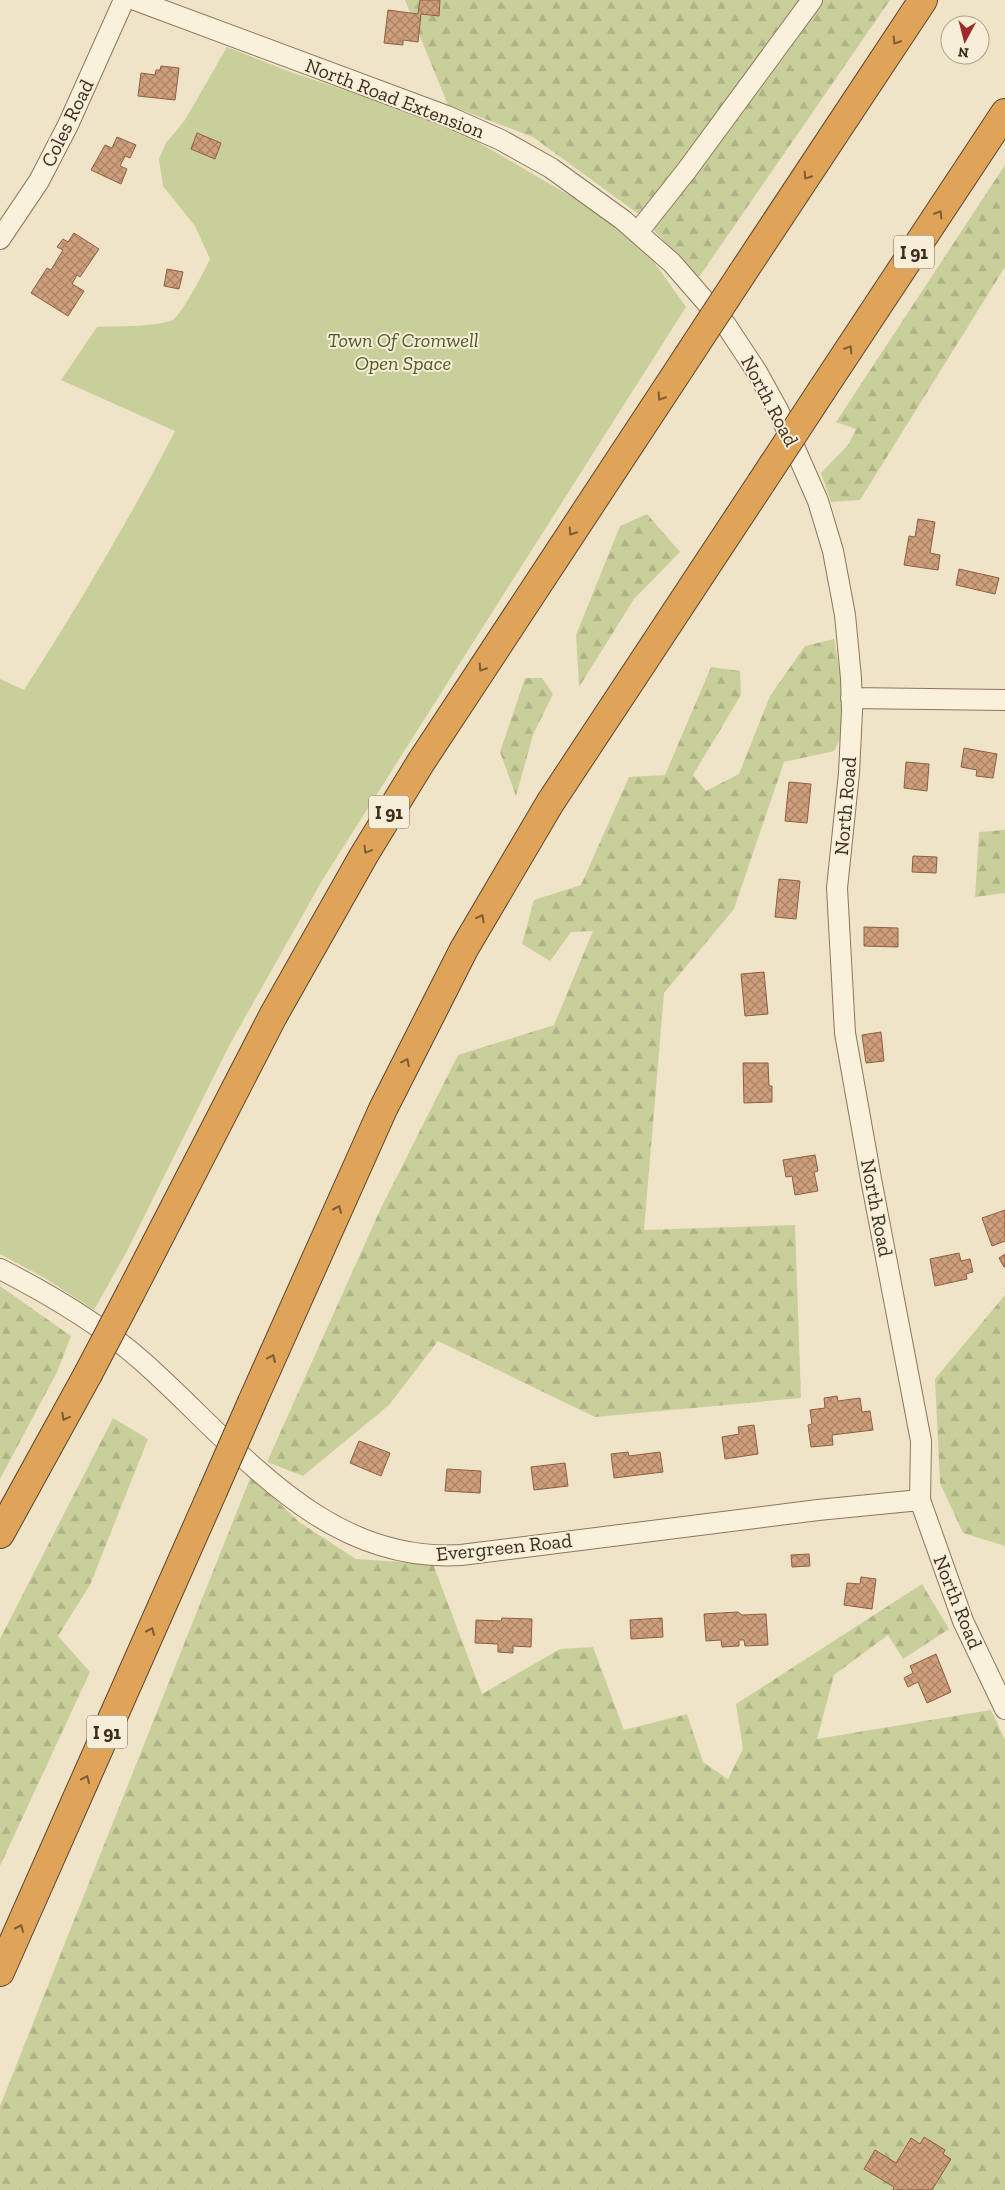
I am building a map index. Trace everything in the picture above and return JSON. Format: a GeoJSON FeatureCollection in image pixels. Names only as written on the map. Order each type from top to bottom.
{"type":"FeatureCollection","features":[{"type":"Feature","properties":{"kind":"highway","name":"I 91"},"geometry":{"type":"LineString","coordinates":[[0,1534],[88,1374],[269,1025],[364,855],[421,762],[923,0]]}},
{"type":"Feature","properties":{"kind":"highway","name":"I 91"},"geometry":{"type":"LineString","coordinates":[[0,1972],[383,1109],[420,1033],[473,933],[550,803],[1005,113]]}},
{"type":"Feature","properties":{"kind":"street","name":"Coles Road"},"geometry":{"type":"LineString","coordinates":[[0,239],[39,182],[68,125],[124,0]]}},
{"type":"Feature","properties":{"kind":"street","name":"North Road Extension"},"geometry":{"type":"LineString","coordinates":[[135,0],[477,129],[551,168],[638,232]]}},
{"type":"Feature","properties":{"kind":"street"},"geometry":{"type":"LineString","coordinates":[[638,232],[687,170],[812,0]]}},
{"type":"Feature","properties":{"kind":"street","name":"North Road"},"geometry":{"type":"LineString","coordinates":[[638,232],[672,263],[726,325],[769,393],[800,457],[818,501],[835,560],[845,616],[851,698],[848,773],[837,888],[845,1033],[921,1441],[920,1500],[963,1621],[1005,1709]]}},
{"type":"Feature","properties":{"kind":"street"},"geometry":{"type":"LineString","coordinates":[[851,698],[1005,700]]}},
{"type":"Feature","properties":{"kind":"street","name":"Evergreen Road"},"geometry":{"type":"LineString","coordinates":[[0,1269],[70,1308],[119,1342],[170,1388],[234,1451],[303,1506],[348,1532],[388,1548],[421,1555],[461,1555],[818,1510],[920,1500]]}},
{"type":"Feature","properties":{"kind":"green space"},"geometry":{"type":"Polygon","coordinates":[[[405,0],[890,0],[699,277],[637,213],[533,137],[448,105],[405,0]]]}},
{"type":"Feature","properties":{"kind":"green space","name":"Town Of Cromwell Open Space"},"geometry":{"type":"Polygon","coordinates":[[[227,47],[293,73],[366,97],[464,134],[605,216],[642,245],[686,307],[323,879],[230,1044],[126,1253],[94,1310],[43,1277],[0,1254],[0,679],[24,690],[64,627],[140,497],[175,431],[61,380],[97,327],[149,325],[168,322],[174,319],[199,281],[210,259],[195,226],[163,186],[159,159],[166,143],[185,120],[227,47]]]}},
{"type":"Feature","properties":{"kind":"green space"},"geometry":{"type":"Polygon","coordinates":[[[1005,165],[1005,267],[860,500],[831,502],[821,473],[848,445],[856,429],[836,422],[1005,165]]]}},
{"type":"Feature","properties":{"kind":"green space"},"geometry":{"type":"Polygon","coordinates":[[[647,514],[680,552],[634,599],[579,687],[576,635],[620,526],[647,514]]]}},
{"type":"Feature","properties":{"kind":"green space"},"geometry":{"type":"Polygon","coordinates":[[[834,639],[849,722],[834,751],[784,762],[734,909],[664,993],[644,1230],[795,1225],[801,1398],[595,1417],[438,1341],[389,1405],[303,1476],[267,1462],[381,1208],[458,1055],[554,1025],[593,931],[571,932],[550,961],[522,944],[534,900],[581,885],[629,777],[665,775],[711,667],[740,671],[741,695],[693,775],[706,791],[739,774],[770,696],[805,646],[834,639]]]}},
{"type":"Feature","properties":{"kind":"green space"},"geometry":{"type":"Polygon","coordinates":[[[525,678],[542,678],[553,694],[533,735],[516,796],[500,752],[525,678]]]}},
{"type":"Feature","properties":{"kind":"green space"},"geometry":{"type":"Polygon","coordinates":[[[1005,830],[1005,893],[975,897],[979,832],[1005,830]]]}},
{"type":"Feature","properties":{"kind":"green space"},"geometry":{"type":"Polygon","coordinates":[[[0,1286],[71,1336],[57,1372],[0,1479],[0,1286]]]}},
{"type":"Feature","properties":{"kind":"green space"},"geometry":{"type":"Polygon","coordinates":[[[1005,1295],[1005,1546],[963,1533],[940,1483],[935,1379],[1005,1295]]]}},
{"type":"Feature","properties":{"kind":"green space"},"geometry":{"type":"Polygon","coordinates":[[[113,1418],[148,1439],[90,1585],[58,1636],[90,1672],[0,1866],[0,1639],[113,1418]]]}},
{"type":"Feature","properties":{"kind":"green space"},"geometry":{"type":"Polygon","coordinates":[[[251,1476],[299,1522],[356,1559],[433,1564],[482,1694],[560,1649],[593,1647],[624,1730],[687,1714],[703,1762],[728,1779],[743,1749],[736,1704],[922,1584],[949,1629],[903,1659],[888,1635],[834,1675],[817,1739],[991,1710],[1005,1740],[1005,2190],[0,2190],[0,2106],[251,1476]]]}},
{"type":"Feature","properties":{"kind":"building"},"geometry":{"type":"Polygon","coordinates":[[[420,0],[440,0],[439,16],[421,14],[418,42],[403,40],[403,45],[384,43],[388,10],[418,14],[420,0]]]}},
{"type":"Feature","properties":{"kind":"building"},"geometry":{"type":"Polygon","coordinates":[[[161,66],[179,68],[175,100],[138,96],[141,73],[155,75],[156,70],[160,70],[161,66]]]}},
{"type":"Feature","properties":{"kind":"building"},"geometry":{"type":"Polygon","coordinates":[[[197,133],[221,143],[215,159],[191,149],[197,133]]]}},
{"type":"Feature","properties":{"kind":"building"},"geometry":{"type":"Polygon","coordinates":[[[117,137],[136,145],[130,158],[125,156],[120,166],[127,169],[121,184],[91,170],[105,145],[112,148],[117,137]]]}},
{"type":"Feature","properties":{"kind":"building"},"geometry":{"type":"Polygon","coordinates":[[[74,233],[99,249],[80,277],[77,275],[72,284],[84,291],[68,316],[31,293],[47,268],[51,270],[63,250],[57,247],[63,239],[68,242],[74,233]]]}},
{"type":"Feature","properties":{"kind":"building"},"geometry":{"type":"Polygon","coordinates":[[[167,269],[183,272],[179,289],[164,286],[167,269]]]}},
{"type":"Feature","properties":{"kind":"building"},"geometry":{"type":"Polygon","coordinates":[[[918,519],[935,522],[930,553],[940,555],[938,570],[904,565],[909,536],[915,537],[918,519]]]}},
{"type":"Feature","properties":{"kind":"building"},"geometry":{"type":"Polygon","coordinates":[[[959,569],[999,578],[995,594],[956,585],[959,569]]]}},
{"type":"Feature","properties":{"kind":"building"},"geometry":{"type":"Polygon","coordinates":[[[964,748],[997,754],[993,778],[976,776],[977,770],[961,767],[964,748]]]}},
{"type":"Feature","properties":{"kind":"building"},"geometry":{"type":"Polygon","coordinates":[[[906,762],[929,764],[927,791],[904,788],[906,762]]]}},
{"type":"Feature","properties":{"kind":"building"},"geometry":{"type":"Polygon","coordinates":[[[789,782],[811,784],[807,823],[785,821],[789,782]]]}},
{"type":"Feature","properties":{"kind":"building"},"geometry":{"type":"Polygon","coordinates":[[[913,856],[937,857],[936,873],[912,872],[913,856]]]}},
{"type":"Feature","properties":{"kind":"building"},"geometry":{"type":"Polygon","coordinates":[[[779,879],[800,881],[796,919],[775,917],[779,879]]]}},
{"type":"Feature","properties":{"kind":"building"},"geometry":{"type":"Polygon","coordinates":[[[864,927],[898,928],[898,947],[864,946],[864,927]]]}},
{"type":"Feature","properties":{"kind":"building"},"geometry":{"type":"Polygon","coordinates":[[[764,972],[768,1014],[745,1016],[741,974],[764,972]]]}},
{"type":"Feature","properties":{"kind":"building"},"geometry":{"type":"Polygon","coordinates":[[[881,1032],[884,1061],[866,1063],[862,1035],[881,1032]]]}},
{"type":"Feature","properties":{"kind":"building"},"geometry":{"type":"Polygon","coordinates":[[[743,1063],[768,1063],[769,1086],[772,1086],[772,1102],[744,1103],[743,1063]]]}},
{"type":"Feature","properties":{"kind":"building"},"geometry":{"type":"Polygon","coordinates":[[[815,1155],[818,1171],[814,1172],[818,1191],[795,1195],[792,1176],[786,1177],[783,1160],[815,1155]]]}},
{"type":"Feature","properties":{"kind":"building"},"geometry":{"type":"Polygon","coordinates":[[[1005,1210],[1005,1241],[992,1246],[982,1218],[1005,1210]]]}},
{"type":"Feature","properties":{"kind":"building"},"geometry":{"type":"Polygon","coordinates":[[[959,1253],[961,1261],[970,1259],[973,1272],[966,1274],[967,1279],[935,1286],[930,1259],[959,1253]]]}},
{"type":"Feature","properties":{"kind":"building"},"geometry":{"type":"Polygon","coordinates":[[[1005,1254],[1005,1267],[1004,1267],[999,1258],[1005,1254]]]}},
{"type":"Feature","properties":{"kind":"building"},"geometry":{"type":"Polygon","coordinates":[[[837,1396],[838,1401],[860,1398],[862,1412],[870,1411],[873,1430],[832,1435],[833,1445],[811,1447],[808,1425],[812,1424],[810,1410],[825,1408],[824,1398],[837,1396]]]}},
{"type":"Feature","properties":{"kind":"building"},"geometry":{"type":"Polygon","coordinates":[[[754,1425],[758,1454],[725,1459],[722,1437],[739,1434],[738,1427],[754,1425]]]}},
{"type":"Feature","properties":{"kind":"building"},"geometry":{"type":"Polygon","coordinates":[[[359,1441],[390,1453],[381,1476],[350,1463],[359,1441]]]}},
{"type":"Feature","properties":{"kind":"building"},"geometry":{"type":"Polygon","coordinates":[[[628,1452],[629,1456],[660,1452],[663,1472],[614,1478],[611,1454],[628,1452]]]}},
{"type":"Feature","properties":{"kind":"building"},"geometry":{"type":"Polygon","coordinates":[[[565,1463],[568,1486],[534,1490],[531,1467],[565,1463]]]}},
{"type":"Feature","properties":{"kind":"building"},"geometry":{"type":"Polygon","coordinates":[[[447,1469],[481,1471],[480,1493],[445,1491],[447,1469]]]}},
{"type":"Feature","properties":{"kind":"building"},"geometry":{"type":"Polygon","coordinates":[[[809,1554],[810,1566],[792,1567],[791,1555],[809,1554]]]}},
{"type":"Feature","properties":{"kind":"building"},"geometry":{"type":"Polygon","coordinates":[[[861,1577],[876,1579],[872,1609],[844,1605],[847,1583],[860,1584],[861,1577]]]}},
{"type":"Feature","properties":{"kind":"building"},"geometry":{"type":"Polygon","coordinates":[[[738,1612],[742,1615],[766,1614],[768,1645],[745,1646],[744,1640],[739,1640],[739,1646],[722,1647],[721,1640],[706,1641],[704,1614],[738,1612]]]}},
{"type":"Feature","properties":{"kind":"building"},"geometry":{"type":"Polygon","coordinates":[[[502,1618],[532,1619],[531,1647],[513,1646],[513,1653],[498,1652],[498,1644],[475,1643],[476,1620],[501,1621],[502,1618]]]}},
{"type":"Feature","properties":{"kind":"building"},"geometry":{"type":"Polygon","coordinates":[[[662,1618],[663,1637],[631,1639],[630,1620],[662,1618]]]}},
{"type":"Feature","properties":{"kind":"building"},"geometry":{"type":"Polygon","coordinates":[[[936,1654],[951,1692],[927,1703],[918,1682],[908,1687],[904,1678],[913,1673],[910,1666],[936,1654]]]}},
{"type":"Feature","properties":{"kind":"building"},"geometry":{"type":"Polygon","coordinates":[[[924,2137],[945,2150],[943,2154],[951,2159],[932,2190],[893,2190],[894,2187],[864,2169],[875,2150],[896,2163],[911,2138],[920,2144],[924,2137]]]}}]}
